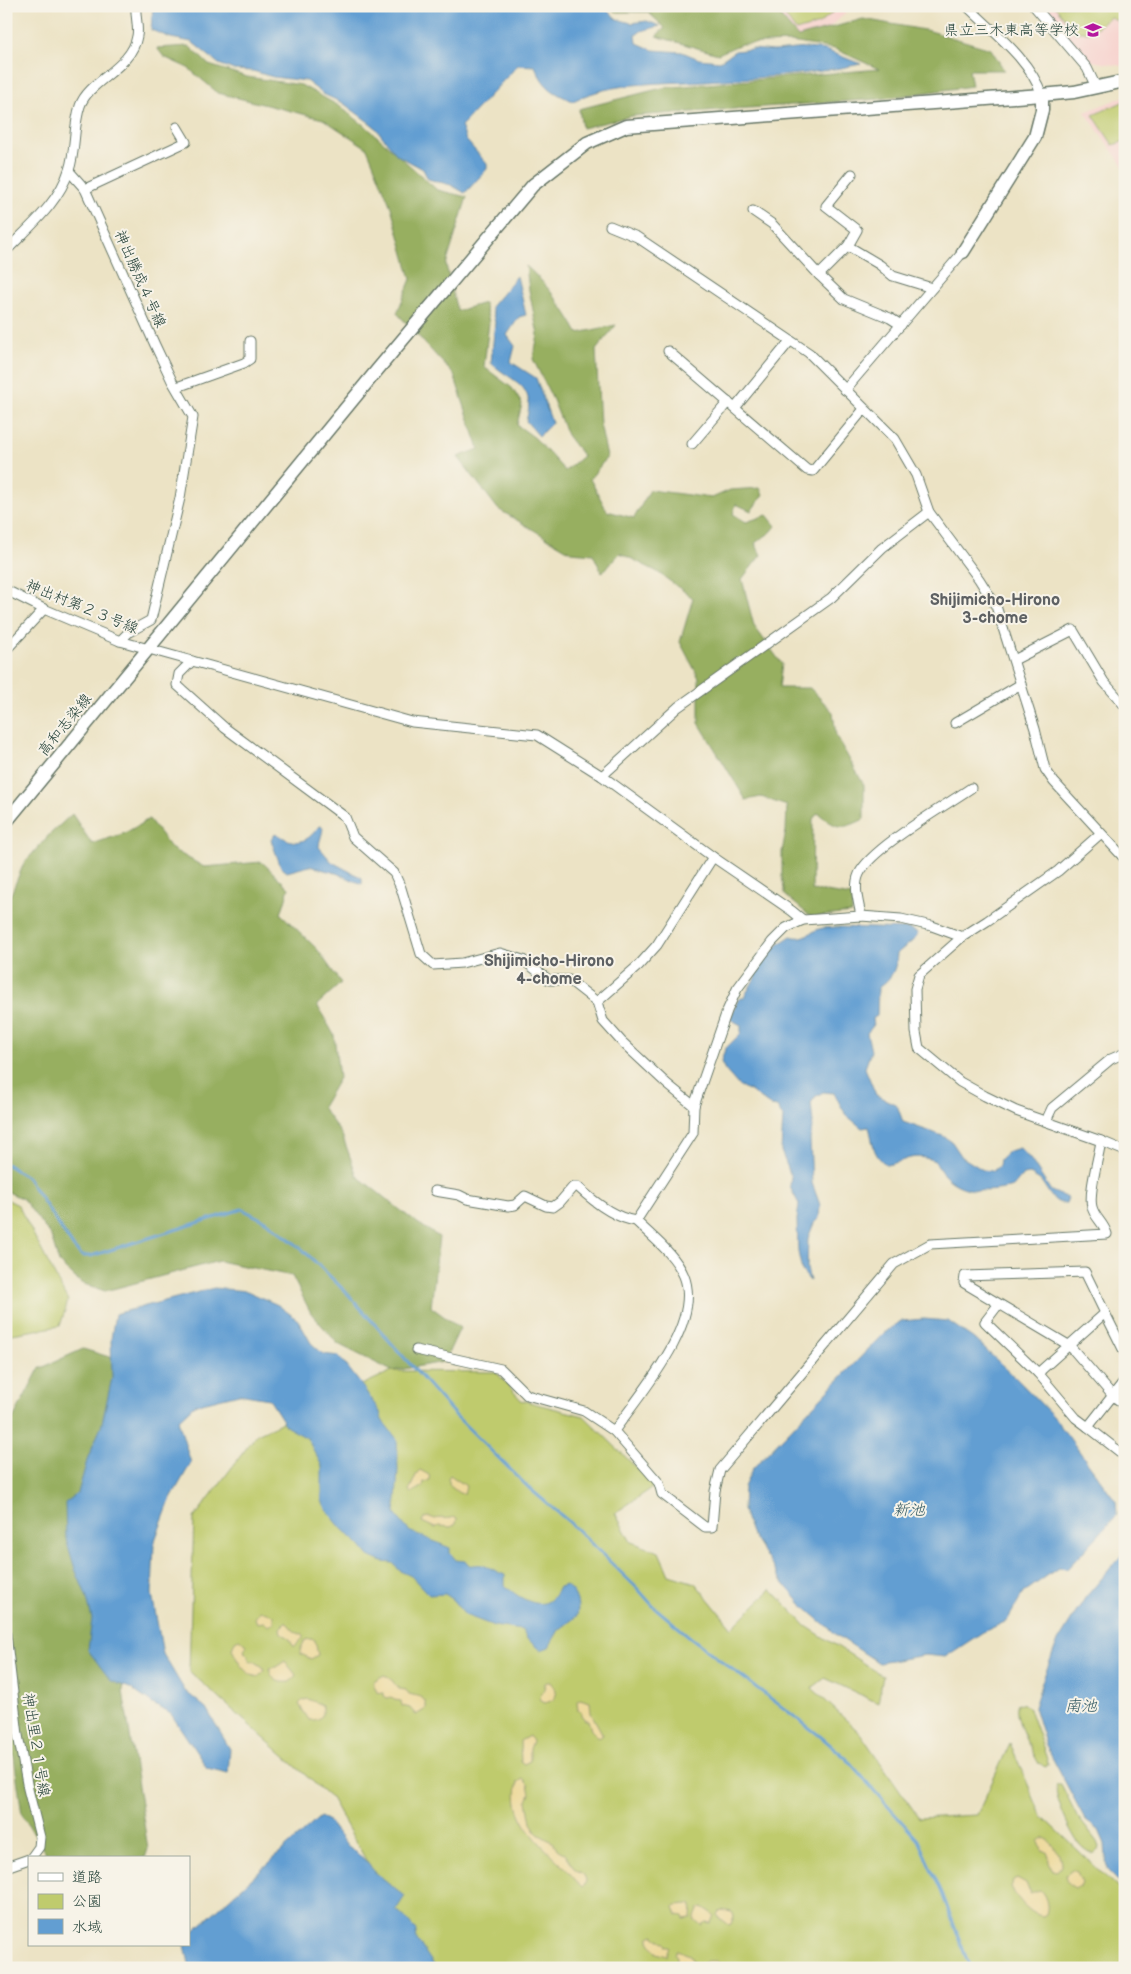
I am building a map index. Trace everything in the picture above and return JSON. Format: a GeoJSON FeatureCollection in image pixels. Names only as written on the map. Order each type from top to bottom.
{"type":"FeatureCollection","features":[{"type":"Feature","properties":{"kind":"street"},"geometry":{"type":"LineString","coordinates":[[6,251],[43,214],[58,195],[69,171],[80,105],[94,88],[121,64],[133,50],[138,35],[135,17],[136,6]]}},
{"type":"Feature","properties":{"kind":"street"},"geometry":{"type":"LineString","coordinates":[[845,390],[963,252],[1035,137],[1042,110],[1042,95],[1038,82],[1023,61],[967,6]]}},
{"type":"Feature","properties":{"kind":"street"},"geometry":{"type":"LineString","coordinates":[[1034,6],[1087,68],[1096,87]]}},
{"type":"Feature","properties":{"kind":"street","name":"高和志染線"},"geometry":{"type":"LineString","coordinates":[[6,822],[378,369],[533,185],[587,143],[626,126],[1042,95],[1125,81]]}},
{"type":"Feature","properties":{"kind":"street"},"geometry":{"type":"LineString","coordinates":[[85,189],[186,142],[177,127]]}},
{"type":"Feature","properties":{"kind":"street","name":"神出勝成４号線"},"geometry":{"type":"LineString","coordinates":[[69,171],[85,189],[125,281],[193,417],[180,498],[151,620],[129,632],[120,641]]}},
{"type":"Feature","properties":{"kind":"street"},"geometry":{"type":"LineString","coordinates":[[819,275],[848,246],[858,230],[826,206],[852,174]]}},
{"type":"Feature","properties":{"kind":"street"},"geometry":{"type":"LineString","coordinates":[[753,212],[772,224],[844,299],[890,318],[901,325]]}},
{"type":"Feature","properties":{"kind":"street"},"geometry":{"type":"LineString","coordinates":[[610,226],[637,237],[809,353],[895,439],[916,475],[929,512],[979,579],[996,606],[1014,660],[1045,768],[1054,782],[1125,859]]}},
{"type":"Feature","properties":{"kind":"street"},"geometry":{"type":"LineString","coordinates":[[848,246],[880,265],[893,276],[932,288]]}},
{"type":"Feature","properties":{"kind":"street"},"geometry":{"type":"LineString","coordinates":[[177,387],[244,364],[250,359],[250,340]]}},
{"type":"Feature","properties":{"kind":"street"},"geometry":{"type":"LineString","coordinates":[[692,444],[732,405],[790,341]]}},
{"type":"Feature","properties":{"kind":"street"},"geometry":{"type":"LineString","coordinates":[[668,351],[807,470],[813,471],[864,409]]}},
{"type":"Feature","properties":{"kind":"street"},"geometry":{"type":"LineString","coordinates":[[602,776],[678,707],[831,598],[882,548],[929,512]]}},
{"type":"Feature","properties":{"kind":"street","name":"神出村第２３号線"},"geometry":{"type":"LineString","coordinates":[[6,590],[44,609],[120,641],[149,647],[192,661],[412,722],[537,735],[602,776],[713,857],[785,905],[803,920]]}},
{"type":"Feature","properties":{"kind":"street"},"geometry":{"type":"LineString","coordinates":[[6,650],[44,609]]}},
{"type":"Feature","properties":{"kind":"street"},"geometry":{"type":"LineString","coordinates":[[1014,660],[1074,630],[1104,682],[1125,706]]}},
{"type":"Feature","properties":{"kind":"street"},"geometry":{"type":"LineString","coordinates":[[192,661],[179,674],[177,685],[225,728],[345,817],[353,837],[394,873],[401,888],[421,954],[433,965],[462,963],[500,953],[524,960],[549,980],[569,980],[597,1002],[603,1021],[621,1040],[667,1084],[694,1106]]}},
{"type":"Feature","properties":{"kind":"street"},"geometry":{"type":"LineString","coordinates":[[955,723],[1021,684]]}},
{"type":"Feature","properties":{"kind":"street"},"geometry":{"type":"LineString","coordinates":[[861,916],[856,888],[859,874],[880,849],[971,788]]}},
{"type":"Feature","properties":{"kind":"street"},"geometry":{"type":"LineString","coordinates":[[1100,834],[1058,870],[987,922],[962,937],[919,975],[915,989],[916,1032],[919,1048],[960,1082],[1016,1111],[1125,1151]]}},
{"type":"Feature","properties":{"kind":"street"},"geometry":{"type":"LineString","coordinates":[[597,1002],[639,965],[657,945],[713,857]]}},
{"type":"Feature","properties":{"kind":"street"},"geometry":{"type":"LineString","coordinates":[[636,1221],[693,1133],[694,1106],[737,989],[772,942],[786,928],[803,920],[861,916],[901,919],[932,926],[962,937]]}},
{"type":"Feature","properties":{"kind":"street"},"geometry":{"type":"LineString","coordinates":[[1125,930],[1125,940]]}},
{"type":"Feature","properties":{"kind":"street"},"geometry":{"type":"LineString","coordinates":[[1046,1121],[1052,1108],[1111,1058],[1125,1053]]}},
{"type":"Feature","properties":{"kind":"street"},"geometry":{"type":"LineString","coordinates":[[416,1350],[501,1369],[527,1395],[584,1411],[614,1431],[659,1484],[662,1494],[705,1528],[712,1527],[715,1491],[720,1470],[894,1264],[930,1244],[1106,1234],[1105,1228],[1092,1209],[1090,1199],[1102,1141]]}},
{"type":"Feature","properties":{"kind":"street"},"geometry":{"type":"LineString","coordinates":[[436,1191],[459,1195],[467,1199],[508,1206],[515,1205],[525,1196],[546,1206],[554,1207],[573,1187],[578,1187],[592,1200],[610,1211],[628,1220],[636,1221],[674,1260],[683,1275],[688,1292],[678,1335],[667,1356],[614,1431]]}},
{"type":"Feature","properties":{"kind":"street"},"geometry":{"type":"LineString","coordinates":[[1125,1353],[1085,1272],[965,1276],[964,1283],[998,1305],[1040,1327],[1070,1346],[1113,1396],[1125,1405]]}},
{"type":"Feature","properties":{"kind":"street"},"geometry":{"type":"LineString","coordinates":[[998,1305],[985,1322],[1038,1373],[1076,1418],[1125,1456]]}},
{"type":"Feature","properties":{"kind":"street"},"geometry":{"type":"LineString","coordinates":[[1038,1373],[1105,1313]]}},
{"type":"Feature","properties":{"kind":"street"},"geometry":{"type":"LineString","coordinates":[[1088,1427],[1125,1380]]}},
{"type":"Feature","properties":{"kind":"street","name":"神出里２１号線"},"geometry":{"type":"LineString","coordinates":[[6,1634],[18,1735],[28,1789],[39,1831],[39,1847],[32,1856]]}},
{"type":"Feature","properties":{"kind":"street"},"geometry":{"type":"LineString","coordinates":[[6,1867],[28,1859]]}},
{"type":"Feature","properties":{"kind":"shaded area"},"geometry":{"type":"Polygon","coordinates":[[[773,6],[854,6],[824,32],[798,39],[773,6]]]}},
{"type":"Feature","properties":{"kind":"shaded area","name":"県立三木東高等学校"},"geometry":{"type":"Polygon","coordinates":[[[1040,6],[1125,6],[1125,64],[1121,66],[1091,61],[1081,54],[1040,6]]]}},
{"type":"Feature","properties":{"kind":"shaded area"},"geometry":{"type":"Polygon","coordinates":[[[1125,96],[1125,169],[1085,112],[1125,96]]]}},
{"type":"Feature","properties":{"kind":"green space"},"geometry":{"type":"Polygon","coordinates":[[[609,6],[772,6],[798,37],[863,19],[930,31],[991,49],[1004,70],[969,70],[972,86],[879,99],[632,116],[582,128],[579,109],[662,88],[879,69],[835,49],[791,42],[741,44],[718,54],[656,36],[665,28],[648,12],[615,12],[609,6]]]}},
{"type":"Feature","properties":{"kind":"green space"},"geometry":{"type":"Polygon","coordinates":[[[778,6],[840,6],[819,24],[796,31],[778,6]]]}},
{"type":"Feature","properties":{"kind":"green space"},"geometry":{"type":"Polygon","coordinates":[[[1055,6],[1125,6],[1125,25],[1110,17],[1091,32],[1075,32],[1055,6]]]}},
{"type":"Feature","properties":{"kind":"green space"},"geometry":{"type":"Polygon","coordinates":[[[189,46],[209,65],[247,77],[301,85],[339,106],[369,129],[437,190],[467,197],[446,265],[457,311],[484,303],[489,322],[484,367],[512,388],[522,404],[517,425],[535,438],[565,471],[583,456],[567,435],[553,400],[533,359],[538,335],[526,266],[555,297],[578,333],[616,325],[596,350],[600,424],[607,457],[590,479],[607,511],[634,518],[650,490],[712,498],[730,490],[760,488],[763,495],[751,511],[736,504],[733,514],[746,522],[767,515],[776,526],[771,532],[755,543],[761,555],[742,579],[754,626],[782,664],[779,688],[810,688],[833,712],[836,736],[864,785],[864,819],[850,825],[840,826],[835,825],[818,813],[813,819],[812,890],[852,896],[852,913],[811,917],[785,895],[782,877],[782,852],[786,831],[787,806],[761,797],[746,800],[699,723],[699,678],[680,642],[693,598],[656,571],[620,553],[602,573],[593,554],[571,552],[498,509],[458,457],[479,449],[454,375],[397,313],[411,279],[391,207],[367,148],[323,119],[218,93],[188,68],[164,57],[157,48],[189,46]]]}},
{"type":"Feature","properties":{"kind":"green space"},"geometry":{"type":"Polygon","coordinates":[[[1125,101],[1125,141],[1113,145],[1093,115],[1125,101]]]}},
{"type":"Feature","properties":{"kind":"green space"},"geometry":{"type":"Polygon","coordinates":[[[72,814],[92,844],[125,833],[149,819],[172,849],[204,867],[262,862],[289,888],[281,914],[317,949],[341,983],[317,1005],[334,1035],[339,1078],[322,1107],[342,1135],[357,1176],[413,1220],[439,1237],[431,1307],[460,1328],[444,1362],[392,1371],[338,1344],[311,1313],[292,1276],[219,1261],[105,1291],[81,1283],[59,1263],[51,1236],[23,1199],[6,1191],[6,906],[24,863],[49,835],[72,814]]]}},
{"type":"Feature","properties":{"kind":"green space"},"geometry":{"type":"Polygon","coordinates":[[[6,1199],[18,1205],[68,1301],[60,1326],[6,1335],[6,1199]]]}},
{"type":"Feature","properties":{"kind":"green space"},"geometry":{"type":"Polygon","coordinates":[[[83,1349],[126,1362],[128,1648],[123,1691],[148,1849],[146,1856],[47,1856],[22,1814],[13,1750],[6,1721],[7,1430],[39,1369],[83,1349]]]}},
{"type":"Feature","properties":{"kind":"green space"},"geometry":{"type":"Polygon","coordinates":[[[392,1371],[496,1372],[521,1400],[584,1416],[655,1486],[615,1513],[631,1542],[659,1552],[669,1575],[695,1583],[732,1628],[771,1589],[806,1626],[883,1676],[878,1703],[825,1678],[812,1688],[860,1733],[919,1818],[977,1815],[1010,1743],[1041,1815],[1125,1895],[1125,1968],[427,1968],[331,1798],[189,1671],[194,1518],[257,1434],[392,1371]]]}},
{"type":"Feature","properties":{"kind":"green space"},"geometry":{"type":"Polygon","coordinates":[[[1018,1703],[1024,1704],[1029,1709],[1047,1759],[1048,1764],[1046,1767],[1039,1764],[1020,1725],[1017,1716],[1018,1703]]]}},
{"type":"Feature","properties":{"kind":"green space"},"geometry":{"type":"Polygon","coordinates":[[[1057,1784],[1061,1784],[1077,1816],[1097,1842],[1099,1847],[1093,1854],[1080,1845],[1072,1833],[1057,1797],[1057,1784]]]}},
{"type":"Feature","properties":{"kind":"sand"},"geometry":{"type":"Polygon","coordinates":[[[420,1470],[429,1475],[430,1480],[424,1482],[423,1486],[411,1493],[409,1491],[420,1470]]]}},
{"type":"Feature","properties":{"kind":"sand"},"geometry":{"type":"Polygon","coordinates":[[[450,1475],[466,1486],[464,1494],[459,1493],[450,1486],[448,1478],[450,1475]]]}},
{"type":"Feature","properties":{"kind":"sand"},"geometry":{"type":"Polygon","coordinates":[[[430,1517],[435,1519],[454,1517],[457,1519],[456,1524],[451,1527],[439,1526],[435,1528],[422,1522],[424,1518],[430,1517]]]}},
{"type":"Feature","properties":{"kind":"sand"},"geometry":{"type":"Polygon","coordinates":[[[260,1611],[274,1615],[274,1623],[268,1626],[264,1622],[257,1623],[255,1618],[260,1611]]]}},
{"type":"Feature","properties":{"kind":"sand"},"geometry":{"type":"Polygon","coordinates":[[[285,1623],[295,1632],[303,1635],[303,1638],[295,1646],[293,1646],[289,1638],[281,1633],[280,1628],[285,1623]]]}},
{"type":"Feature","properties":{"kind":"sand"},"geometry":{"type":"Polygon","coordinates":[[[239,1639],[247,1645],[244,1651],[250,1661],[254,1661],[263,1667],[264,1671],[258,1677],[245,1670],[236,1658],[232,1649],[235,1641],[239,1639]]]}},
{"type":"Feature","properties":{"kind":"sand"},"geometry":{"type":"Polygon","coordinates":[[[305,1640],[315,1640],[318,1655],[311,1659],[301,1654],[300,1650],[305,1640]]]}},
{"type":"Feature","properties":{"kind":"sand"},"geometry":{"type":"Polygon","coordinates":[[[285,1661],[296,1675],[290,1682],[276,1680],[269,1668],[276,1667],[285,1661]]]}},
{"type":"Feature","properties":{"kind":"sand"},"geometry":{"type":"Polygon","coordinates":[[[384,1675],[389,1677],[399,1689],[406,1690],[409,1694],[424,1700],[426,1709],[416,1715],[410,1708],[402,1706],[401,1701],[394,1700],[391,1697],[387,1698],[384,1696],[384,1693],[377,1692],[373,1683],[384,1675]]]}},
{"type":"Feature","properties":{"kind":"sand"},"geometry":{"type":"Polygon","coordinates":[[[551,1682],[556,1693],[553,1700],[545,1703],[541,1701],[540,1696],[545,1689],[544,1684],[551,1682]]]}},
{"type":"Feature","properties":{"kind":"sand"},"geometry":{"type":"Polygon","coordinates":[[[308,1699],[322,1705],[323,1712],[319,1719],[309,1720],[299,1704],[303,1700],[308,1699]]]}},
{"type":"Feature","properties":{"kind":"sand"},"geometry":{"type":"Polygon","coordinates":[[[580,1699],[590,1702],[591,1713],[603,1735],[599,1738],[591,1730],[588,1720],[585,1720],[581,1715],[581,1711],[578,1710],[577,1701],[580,1699]]]}},
{"type":"Feature","properties":{"kind":"sand"},"geometry":{"type":"Polygon","coordinates":[[[529,1736],[533,1741],[530,1749],[530,1761],[524,1764],[521,1762],[520,1741],[529,1736]]]}},
{"type":"Feature","properties":{"kind":"sand"},"geometry":{"type":"Polygon","coordinates":[[[523,1779],[528,1784],[530,1794],[527,1801],[531,1823],[538,1834],[554,1843],[557,1849],[565,1854],[575,1869],[584,1875],[586,1880],[582,1887],[528,1829],[518,1807],[516,1795],[518,1782],[523,1779]]]}},
{"type":"Feature","properties":{"kind":"sand"},"geometry":{"type":"Polygon","coordinates":[[[1045,1838],[1059,1854],[1061,1866],[1057,1871],[1052,1870],[1048,1853],[1042,1850],[1039,1842],[1045,1838]]]}},
{"type":"Feature","properties":{"kind":"sand"},"geometry":{"type":"Polygon","coordinates":[[[1072,1870],[1077,1872],[1082,1882],[1080,1886],[1075,1888],[1071,1886],[1066,1875],[1072,1870]]]}},
{"type":"Feature","properties":{"kind":"sand"},"geometry":{"type":"Polygon","coordinates":[[[1017,1878],[1026,1883],[1030,1893],[1040,1890],[1042,1892],[1047,1904],[1046,1914],[1043,1916],[1034,1913],[1021,1901],[1011,1888],[1013,1880],[1017,1878]]]}},
{"type":"Feature","properties":{"kind":"sand"},"geometry":{"type":"Polygon","coordinates":[[[676,1905],[692,1905],[691,1918],[684,1919],[683,1916],[677,1915],[674,1907],[676,1905]]]}},
{"type":"Feature","properties":{"kind":"sand"},"geometry":{"type":"Polygon","coordinates":[[[702,1907],[714,1915],[711,1923],[706,1922],[701,1925],[694,1919],[699,1908],[702,1907]]]}},
{"type":"Feature","properties":{"kind":"sand"},"geometry":{"type":"Polygon","coordinates":[[[721,1910],[732,1912],[734,1916],[731,1924],[729,1925],[720,1920],[717,1914],[721,1910]]]}},
{"type":"Feature","properties":{"kind":"sand"},"geometry":{"type":"Polygon","coordinates":[[[654,1935],[665,1943],[666,1947],[670,1947],[667,1956],[657,1953],[649,1941],[650,1937],[654,1935]]]}},
{"type":"Feature","properties":{"kind":"sand"},"geometry":{"type":"Polygon","coordinates":[[[677,1950],[690,1955],[695,1968],[682,1968],[677,1964],[675,1954],[677,1950]]]}},
{"type":"Feature","properties":{"kind":"sand"},"geometry":{"type":"Polygon","coordinates":[[[716,1961],[719,1963],[719,1966],[704,1968],[704,1963],[716,1961]]]}},
{"type":"Feature","properties":{"kind":"water"},"geometry":{"type":"Polygon","coordinates":[[[153,6],[602,6],[617,19],[631,23],[647,21],[660,26],[641,31],[636,35],[637,43],[653,50],[682,52],[699,59],[720,61],[735,51],[753,49],[774,51],[807,48],[825,50],[861,64],[783,76],[654,83],[621,87],[604,90],[573,101],[549,88],[535,66],[518,65],[461,126],[466,140],[487,164],[487,169],[465,193],[451,185],[428,179],[423,169],[397,155],[374,126],[343,103],[323,94],[306,81],[273,77],[253,71],[234,70],[219,64],[192,42],[171,38],[151,30],[153,6]]]}},
{"type":"Feature","properties":{"kind":"water"},"geometry":{"type":"Polygon","coordinates":[[[517,276],[526,315],[519,317],[507,335],[515,346],[511,362],[536,378],[552,423],[539,436],[526,421],[529,409],[526,392],[515,380],[491,363],[495,322],[491,307],[517,276]]]}},
{"type":"Feature","properties":{"kind":"water"},"geometry":{"type":"Polygon","coordinates":[[[319,826],[323,827],[319,847],[332,862],[362,878],[362,884],[336,873],[309,866],[287,872],[281,867],[271,840],[276,833],[294,842],[309,837],[319,826]]]}},
{"type":"Feature","properties":{"kind":"water"},"geometry":{"type":"Polygon","coordinates":[[[821,928],[910,929],[918,933],[897,954],[896,965],[892,973],[887,981],[878,988],[877,1016],[872,1019],[873,1026],[867,1033],[871,1051],[865,1068],[876,1095],[897,1105],[903,1122],[943,1136],[952,1142],[962,1157],[983,1170],[993,1171],[999,1166],[1000,1159],[1009,1151],[1020,1148],[1031,1160],[1051,1191],[1068,1198],[1066,1203],[1057,1202],[1040,1180],[1030,1174],[1023,1175],[1013,1187],[990,1191],[968,1189],[958,1185],[941,1171],[935,1161],[927,1158],[915,1157],[886,1165],[875,1152],[869,1127],[862,1128],[846,1115],[834,1093],[823,1092],[815,1097],[811,1103],[813,1123],[810,1139],[812,1183],[820,1205],[819,1218],[814,1223],[808,1238],[807,1268],[810,1281],[802,1271],[798,1252],[797,1220],[799,1204],[790,1187],[791,1176],[781,1151],[783,1117],[777,1107],[771,1106],[749,1090],[739,1086],[725,1070],[721,1062],[725,1049],[741,1033],[741,1025],[730,1019],[738,1000],[744,997],[755,978],[757,966],[779,944],[791,936],[802,937],[821,928]]]}},
{"type":"Feature","properties":{"kind":"water"},"geometry":{"type":"Polygon","coordinates":[[[214,1288],[247,1291],[278,1305],[298,1320],[311,1343],[323,1354],[339,1356],[363,1387],[380,1412],[382,1420],[397,1439],[398,1470],[395,1514],[409,1531],[450,1548],[450,1553],[456,1560],[465,1561],[468,1565],[483,1565],[505,1575],[505,1585],[518,1596],[530,1602],[547,1602],[553,1598],[559,1587],[566,1585],[569,1588],[575,1595],[577,1616],[559,1630],[549,1647],[541,1650],[527,1639],[522,1630],[494,1626],[465,1615],[451,1598],[445,1594],[429,1595],[411,1576],[400,1571],[393,1563],[382,1562],[369,1556],[342,1529],[328,1512],[322,1501],[322,1466],[307,1438],[287,1427],[269,1399],[239,1394],[194,1405],[178,1420],[191,1463],[171,1498],[154,1543],[152,1594],[163,1654],[185,1691],[206,1708],[230,1749],[228,1773],[207,1768],[171,1714],[130,1688],[111,1681],[88,1650],[92,1619],[86,1595],[75,1569],[66,1539],[65,1503],[78,1493],[88,1457],[101,1427],[112,1378],[111,1339],[115,1314],[214,1288]]]}},
{"type":"Feature","properties":{"kind":"water","name":"新池"},"geometry":{"type":"Polygon","coordinates":[[[924,1319],[948,1321],[974,1339],[1015,1377],[1054,1417],[1116,1501],[1117,1515],[1067,1569],[1058,1568],[1023,1593],[1007,1621],[983,1632],[945,1657],[925,1655],[879,1663],[838,1636],[802,1605],[781,1580],[751,1533],[743,1510],[744,1487],[753,1468],[884,1333],[901,1321],[924,1319]]]}},
{"type":"Feature","properties":{"kind":"water","name":"南池"},"geometry":{"type":"Polygon","coordinates":[[[1125,1551],[1125,1884],[1119,1882],[1107,1870],[1105,1844],[1099,1830],[1086,1821],[1046,1746],[1034,1707],[1056,1645],[1085,1598],[1125,1551]]]}},
{"type":"Feature","properties":{"kind":"water"},"geometry":{"type":"Polygon","coordinates":[[[320,1817],[327,1820],[348,1847],[405,1896],[396,1910],[416,1930],[417,1940],[436,1968],[190,1968],[185,1946],[190,1946],[190,1934],[320,1817]]]}},
{"type":"Feature","properties":{"kind":"waterway"},"geometry":{"type":"LineString","coordinates":[[6,1164],[27,1177],[74,1248],[82,1256],[91,1256],[242,1209],[269,1223],[303,1250],[348,1294],[454,1414],[529,1488],[568,1521],[653,1606],[847,1759],[918,1840],[942,1893],[970,1968]]}},
{"type":"Feature","properties":{"kind":"place","name":"県立三木東高等学校"},"geometry":{"type":"Point","coordinates":[1093,30]}},
{"type":"Feature","properties":{"kind":"district","name":"Shijimicho-Hirono 3-chome"},"geometry":{"type":"Point","coordinates":[995,609]}},
{"type":"Feature","properties":{"kind":"district","name":"Shijimicho-Hirono 4-chome"},"geometry":{"type":"Point","coordinates":[549,970]}}]}
